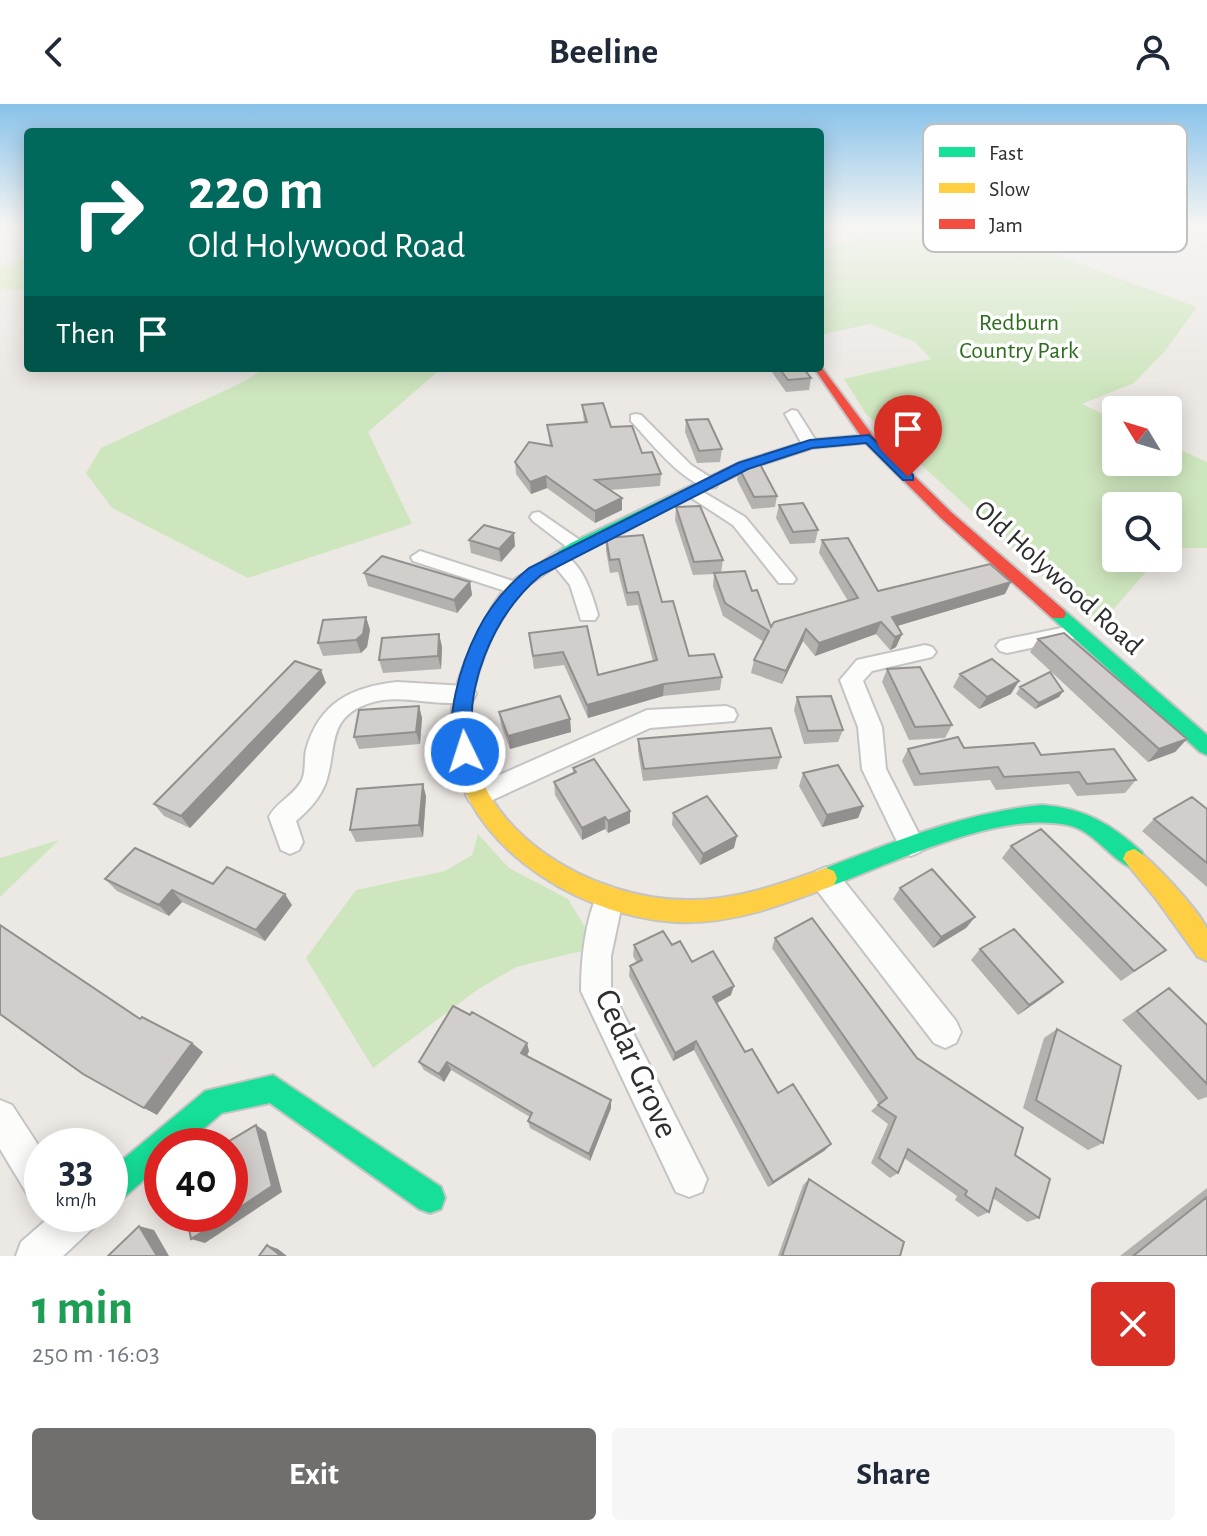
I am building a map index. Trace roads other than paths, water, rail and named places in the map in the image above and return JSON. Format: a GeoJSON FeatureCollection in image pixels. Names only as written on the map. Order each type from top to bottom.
{"type":"FeatureCollection","features":[{"type":"Feature","properties":{"kind":"street","name":"Old Holywood Road"},"geometry":{"type":"LineString","coordinates":[[822,372],[869,439],[947,516],[1207,747]]}},
{"type":"Feature","properties":{"kind":"street"},"geometry":{"type":"LineString","coordinates":[[792,414],[810,444]]}},
{"type":"Feature","properties":{"kind":"street"},"geometry":{"type":"LineString","coordinates":[[636,418],[739,521],[786,579]]}},
{"type":"Feature","properties":{"kind":"street"},"geometry":{"type":"LineString","coordinates":[[869,439],[810,444],[743,466],[557,558],[515,588],[485,632],[465,694],[460,728],[470,776],[497,824],[551,872],[609,899],[650,910],[705,912],[756,904],[826,880],[911,844],[1016,817],[1069,815],[1108,834],[1164,888],[1207,949]]}},
{"type":"Feature","properties":{"kind":"street"},"geometry":{"type":"LineString","coordinates":[[539,517],[578,547]]}},
{"type":"Feature","properties":{"kind":"street"},"geometry":{"type":"LineString","coordinates":[[420,557],[515,588]]}},
{"type":"Feature","properties":{"kind":"street"},"geometry":{"type":"LineString","coordinates":[[557,558],[579,584],[588,615]]}},
{"type":"Feature","properties":{"kind":"street"},"geometry":{"type":"LineString","coordinates":[[1007,646],[1075,632]]}},
{"type":"Feature","properties":{"kind":"street"},"geometry":{"type":"LineString","coordinates":[[911,844],[874,769],[870,727],[851,680],[865,665],[925,652]]}},
{"type":"Feature","properties":{"kind":"street"},"geometry":{"type":"LineString","coordinates":[[290,842],[282,817],[299,805],[316,776],[318,749],[329,720],[355,696],[386,691],[465,694]]}},
{"type":"Feature","properties":{"kind":"street"},"geometry":{"type":"LineString","coordinates":[[479,795],[647,719],[726,715]]}},
{"type":"Feature","properties":{"kind":"street"},"geometry":{"type":"LineString","coordinates":[[826,880],[945,1032]]}},
{"type":"Feature","properties":{"kind":"street","name":"Cedar Grove"},"geometry":{"type":"LineString","coordinates":[[609,899],[596,956],[596,991],[689,1179]]}},
{"type":"Feature","properties":{"kind":"street"},"geometry":{"type":"LineString","coordinates":[[128,1174],[215,1101],[273,1089],[430,1198]]}},
{"type":"Feature","properties":{"kind":"street"},"geometry":{"type":"LineString","coordinates":[[0,1117],[24,1155]]}},
{"type":"Feature","properties":{"kind":"street"},"geometry":{"type":"LineString","coordinates":[[35,1256],[57,1232]]}},
{"type":"Feature","properties":{"kind":"park label","name":"Redburn Country Park"},"geometry":{"type":"Point","coordinates":[1019,337]}}]}
